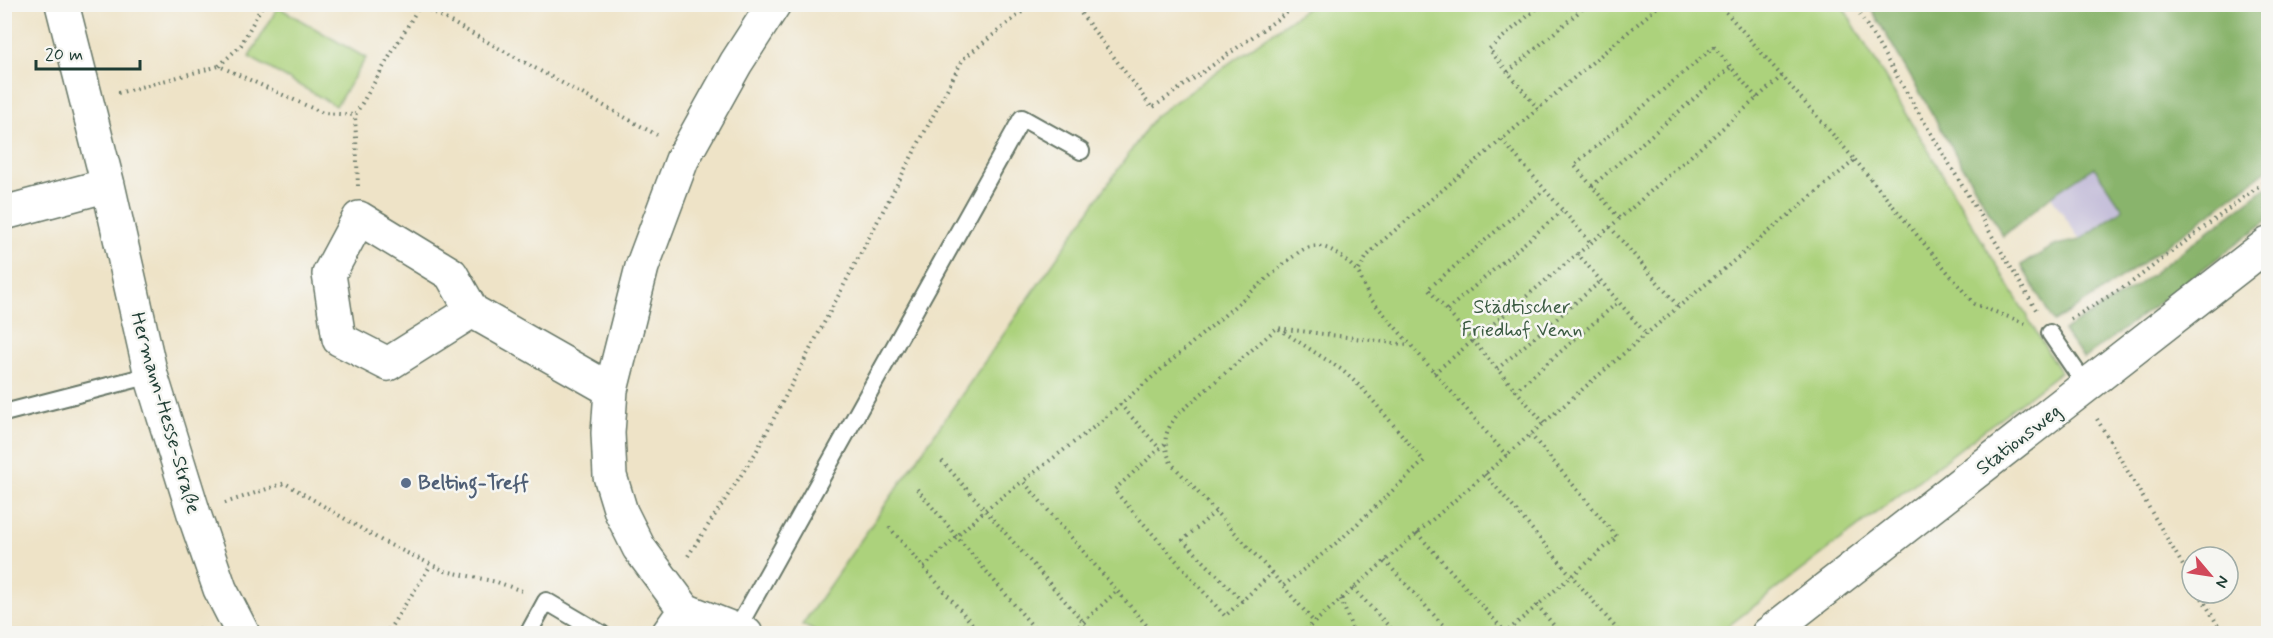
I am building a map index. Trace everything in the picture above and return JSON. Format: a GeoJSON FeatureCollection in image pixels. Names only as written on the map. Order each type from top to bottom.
{"type":"FeatureCollection","features":[{"type":"Feature","properties":{"kind":"street","name":"Hermann-Hesse-Straße"},"geometry":{"type":"LineString","coordinates":[[62,4],[108,185],[151,375],[220,589],[243,633]]}},
{"type":"Feature","properties":{"kind":"street"},"geometry":{"type":"LineString","coordinates":[[742,631],[673,610],[621,512],[610,476],[608,433],[611,390],[642,267],[687,152],[736,63],[774,4]]}},
{"type":"Feature","properties":{"kind":"street"},"geometry":{"type":"LineString","coordinates":[[4,213],[108,185]]}},
{"type":"Feature","properties":{"kind":"street"},"geometry":{"type":"LineString","coordinates":[[472,311],[388,364],[339,339],[329,274],[359,218],[451,274],[472,311],[611,390]]}},
{"type":"Feature","properties":{"kind":"street","name":"Stationsweg"},"geometry":{"type":"LineString","coordinates":[[1768,633],[2268,244]]}},
{"type":"Feature","properties":{"kind":"lane"},"geometry":{"type":"LineString","coordinates":[[742,631],[1022,118],[1081,151]]}},
{"type":"Feature","properties":{"kind":"lane"},"geometry":{"type":"LineString","coordinates":[[2050,333],[2087,387]]}},
{"type":"Feature","properties":{"kind":"lane"},"geometry":{"type":"LineString","coordinates":[[4,413],[151,375]]}},
{"type":"Feature","properties":{"kind":"lane"},"geometry":{"type":"LineString","coordinates":[[528,633],[546,601],[602,633]]}},
{"type":"Feature","properties":{"kind":"path"},"geometry":{"type":"LineString","coordinates":[[87,102],[219,66],[241,45],[263,4]]}},
{"type":"Feature","properties":{"kind":"path"},"geometry":{"type":"LineString","coordinates":[[673,610],[963,59],[1032,4]]}},
{"type":"Feature","properties":{"kind":"path"},"geometry":{"type":"LineString","coordinates":[[1074,4],[1152,108],[1299,4]]}},
{"type":"Feature","properties":{"kind":"path"},"geometry":{"type":"LineString","coordinates":[[1538,109],[1489,49],[1542,4]]}},
{"type":"Feature","properties":{"kind":"path"},"geometry":{"type":"LineString","coordinates":[[1508,72],[1588,4]]}},
{"type":"Feature","properties":{"kind":"path"},"geometry":{"type":"LineString","coordinates":[[1719,4],[1855,160],[1974,304],[2050,333]]}},
{"type":"Feature","properties":{"kind":"path"},"geometry":{"type":"LineString","coordinates":[[1854,4],[2050,333]]}},
{"type":"Feature","properties":{"kind":"path"},"geometry":{"type":"LineString","coordinates":[[359,218],[355,115],[420,5],[687,152]]}},
{"type":"Feature","properties":{"kind":"path"},"geometry":{"type":"LineString","coordinates":[[1358,272],[1367,256],[1380,243],[1661,5]]}},
{"type":"Feature","properties":{"kind":"path"},"geometry":{"type":"LineString","coordinates":[[1619,218],[1574,165],[1714,47],[1757,98]]}},
{"type":"Feature","properties":{"kind":"path"},"geometry":{"type":"LineString","coordinates":[[219,66],[323,113],[355,115]]}},
{"type":"Feature","properties":{"kind":"path"},"geometry":{"type":"LineString","coordinates":[[1592,186],[1731,67]]}},
{"type":"Feature","properties":{"kind":"path"},"geometry":{"type":"LineString","coordinates":[[1434,373],[1610,227],[1782,76]]}},
{"type":"Feature","properties":{"kind":"path"},"geometry":{"type":"LineString","coordinates":[[1502,140],[1590,242]]}},
{"type":"Feature","properties":{"kind":"path"},"geometry":{"type":"LineString","coordinates":[[1301,633],[1646,334],[1855,160]]}},
{"type":"Feature","properties":{"kind":"path"},"geometry":{"type":"LineString","coordinates":[[2050,333],[2132,282],[2268,179]]}},
{"type":"Feature","properties":{"kind":"path"},"geometry":{"type":"LineString","coordinates":[[1544,190],[1428,289],[1544,423]]}},
{"type":"Feature","properties":{"kind":"path"},"geometry":{"type":"LineString","coordinates":[[1447,310],[1562,211]]}},
{"type":"Feature","properties":{"kind":"path"},"geometry":{"type":"LineString","coordinates":[[1610,227],[1679,307]]}},
{"type":"Feature","properties":{"kind":"path"},"geometry":{"type":"LineString","coordinates":[[924,567],[985,510],[1094,427],[1291,258],[1308,248],[1326,248],[1340,255],[1358,272],[1369,297],[1506,456]]}},
{"type":"Feature","properties":{"kind":"path"},"geometry":{"type":"LineString","coordinates":[[1576,253],[1646,334]]}},
{"type":"Feature","properties":{"kind":"path"},"geometry":{"type":"LineString","coordinates":[[1497,369],[1601,281]]}},
{"type":"Feature","properties":{"kind":"path"},"geometry":{"type":"LineString","coordinates":[[1515,391],[1618,302]]}},
{"type":"Feature","properties":{"kind":"path"},"geometry":{"type":"LineString","coordinates":[[1314,622],[1171,463],[1165,437],[1177,414],[1276,328],[1410,345]]}},
{"type":"Feature","properties":{"kind":"path"},"geometry":{"type":"LineString","coordinates":[[1276,328],[1342,370],[1363,389],[1424,461],[1340,540],[1283,586]]}},
{"type":"Feature","properties":{"kind":"path"},"geometry":{"type":"LineString","coordinates":[[2087,387],[2098,420],[2180,560]]}},
{"type":"Feature","properties":{"kind":"path"},"geometry":{"type":"LineString","coordinates":[[1120,404],[1160,449]]}},
{"type":"Feature","properties":{"kind":"path"},"geometry":{"type":"LineString","coordinates":[[1417,533],[1505,633],[1617,537],[1531,435]]}},
{"type":"Feature","properties":{"kind":"path"},"geometry":{"type":"LineString","coordinates":[[1165,444],[1114,490],[1225,616],[1272,573]]}},
{"type":"Feature","properties":{"kind":"path"},"geometry":{"type":"LineString","coordinates":[[942,461],[1094,633]]}},
{"type":"Feature","properties":{"kind":"path"},"geometry":{"type":"LineString","coordinates":[[1485,474],[1621,633]]}},
{"type":"Feature","properties":{"kind":"path"},"geometry":{"type":"LineString","coordinates":[[1023,481],[1154,633]]}},
{"type":"Feature","properties":{"kind":"path"},"geometry":{"type":"LineString","coordinates":[[194,514],[285,483],[382,542],[431,565],[445,571],[497,582],[546,601]]}},
{"type":"Feature","properties":{"kind":"path"},"geometry":{"type":"LineString","coordinates":[[917,489],[1039,633]]}},
{"type":"Feature","properties":{"kind":"path"},"geometry":{"type":"LineString","coordinates":[[1215,512],[1183,540],[1242,601]]}},
{"type":"Feature","properties":{"kind":"path"},"geometry":{"type":"LineString","coordinates":[[889,527],[981,633]]}},
{"type":"Feature","properties":{"kind":"path"},"geometry":{"type":"LineString","coordinates":[[1385,561],[1451,633]]}},
{"type":"Feature","properties":{"kind":"path"},"geometry":{"type":"LineString","coordinates":[[384,633],[390,628],[431,565]]}},
{"type":"Feature","properties":{"kind":"path"},"geometry":{"type":"LineString","coordinates":[[1353,588],[1395,633]]}},
{"type":"Feature","properties":{"kind":"path"},"geometry":{"type":"LineString","coordinates":[[1070,633],[1117,591]]}},
{"type":"Feature","properties":{"kind":"path"},"geometry":{"type":"LineString","coordinates":[[1341,599],[1354,633]]}},
{"type":"Feature","properties":{"kind":"path"},"geometry":{"type":"LineString","coordinates":[[1537,605],[1562,633]]}},
{"type":"Feature","properties":{"kind":"path"},"geometry":{"type":"LineString","coordinates":[[2206,605],[2223,633]]}},
{"type":"Feature","properties":{"kind":"shaded area"},"geometry":{"type":"Polygon","coordinates":[[[2094,167],[2123,209],[2080,240],[2051,196],[2094,167]]]}},
{"type":"Feature","properties":{"kind":"green space","name":"Städtischer Friedhof Venn"},"geometry":{"type":"Polygon","coordinates":[[[1311,5],[1842,5],[2060,372],[1719,633],[821,634],[802,625],[1155,116],[1311,5]]]}},
{"type":"Feature","properties":{"kind":"green space"},"geometry":{"type":"Polygon","coordinates":[[[1869,5],[2268,5],[2268,169],[2163,248],[2054,322],[2021,265],[2056,245],[2080,240],[2123,209],[2094,167],[2051,196],[2003,236],[1869,5]]]}},
{"type":"Feature","properties":{"kind":"green space"},"geometry":{"type":"Polygon","coordinates":[[[278,7],[366,58],[336,106],[249,57],[278,7]]]}},
{"type":"Feature","properties":{"kind":"green space"},"geometry":{"type":"Polygon","coordinates":[[[2268,186],[2268,220],[2084,359],[2063,331],[2135,287],[2268,186]]]}},
{"type":"Feature","properties":{"kind":"place","name":"Belting-Treff"},"geometry":{"type":"Point","coordinates":[406,483]}}]}
